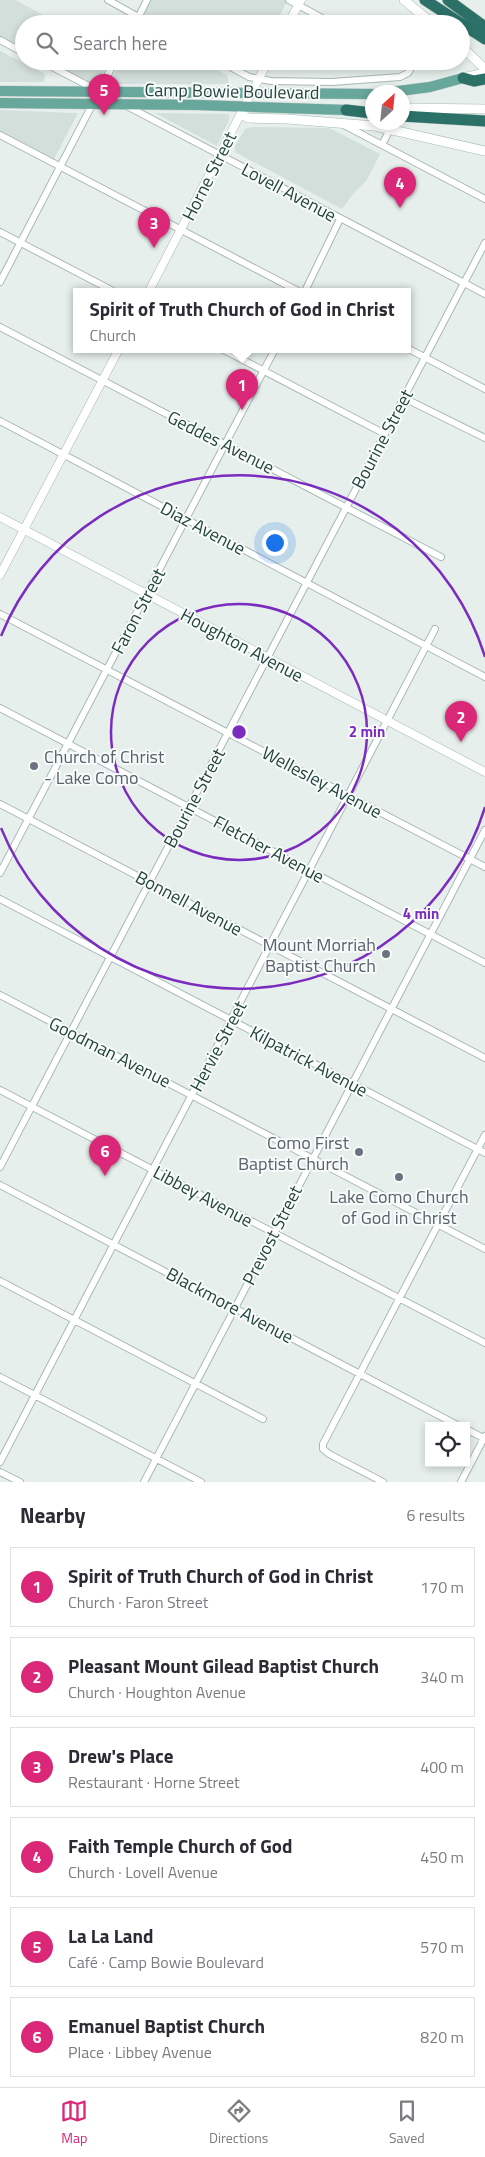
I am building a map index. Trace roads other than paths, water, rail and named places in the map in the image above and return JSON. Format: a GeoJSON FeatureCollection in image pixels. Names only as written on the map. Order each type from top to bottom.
{"type":"FeatureCollection","features":[{"type":"Feature","properties":{"kind":"highway"},"geometry":{"type":"LineString","coordinates":[[425,0],[448,15]]}},
{"type":"Feature","properties":{"kind":"highway"},"geometry":{"type":"LineString","coordinates":[[448,0],[469,15]]}},
{"type":"Feature","properties":{"kind":"highway"},"geometry":{"type":"LineString","coordinates":[[470,16],[485,27]]}},
{"type":"Feature","properties":{"kind":"highway"},"geometry":{"type":"LineString","coordinates":[[470,29],[485,39]]}},
{"type":"Feature","properties":{"kind":"highway"},"geometry":{"type":"LineString","coordinates":[[463,78],[474,81],[485,78]]}},
{"type":"Feature","properties":{"kind":"highway"},"geometry":{"type":"LineString","coordinates":[[346,110],[365,112]]}},
{"type":"Feature","properties":{"kind":"highway"},"geometry":{"type":"LineString","coordinates":[[410,116],[485,121]]}},
{"type":"Feature","properties":{"kind":"main road"},"geometry":{"type":"LineString","coordinates":[[404,0],[423,15]]}},
{"type":"Feature","properties":{"kind":"main road"},"geometry":{"type":"LineString","coordinates":[[410,90],[430,87],[485,71],[470,55]]}},
{"type":"Feature","properties":{"kind":"main road","name":"Camp Bowie Boulevard"},"geometry":{"type":"LineString","coordinates":[[0,91],[365,94]]}},
{"type":"Feature","properties":{"kind":"main road","name":"Camp Bowie Boulevard"},"geometry":{"type":"LineString","coordinates":[[0,103],[122,104],[243,110],[365,109]]}},
{"type":"Feature","properties":{"kind":"main road"},"geometry":{"type":"LineString","coordinates":[[410,108],[485,109]]}},
{"type":"Feature","properties":{"kind":"main road"},"geometry":{"type":"LineString","coordinates":[[243,110],[248,118],[338,122],[365,126]]}},
{"type":"Feature","properties":{"kind":"main road"},"geometry":{"type":"LineString","coordinates":[[394,130],[485,151]]}},
{"type":"Feature","properties":{"kind":"street"},"geometry":{"type":"LineString","coordinates":[[108,0],[135,15]]}},
{"type":"Feature","properties":{"kind":"street"},"geometry":{"type":"LineString","coordinates":[[140,15],[147,0]]}},
{"type":"Feature","properties":{"kind":"street"},"geometry":{"type":"LineString","coordinates":[[289,0],[300,2],[320,15]]}},
{"type":"Feature","properties":{"kind":"street"},"geometry":{"type":"LineString","coordinates":[[293,15],[300,2]]}},
{"type":"Feature","properties":{"kind":"street"},"geometry":{"type":"LineString","coordinates":[[0,40],[15,48]]}},
{"type":"Feature","properties":{"kind":"street","name":"Lovell Avenue"},"geometry":{"type":"LineString","coordinates":[[57,70],[485,294]]}},
{"type":"Feature","properties":{"kind":"street"},"geometry":{"type":"LineString","coordinates":[[0,282],[110,70]]}},
{"type":"Feature","properties":{"kind":"street"},"geometry":{"type":"LineString","coordinates":[[238,70],[259,80],[332,82],[400,77],[410,70]]}},
{"type":"Feature","properties":{"kind":"street","name":"Horne Street"},"geometry":{"type":"LineString","coordinates":[[151,288],[264,70]]}},
{"type":"Feature","properties":{"kind":"street"},"geometry":{"type":"LineString","coordinates":[[338,122],[485,199]]}},
{"type":"Feature","properties":{"kind":"street"},"geometry":{"type":"LineString","coordinates":[[382,145],[390,130]]}},
{"type":"Feature","properties":{"kind":"street"},"geometry":{"type":"LineString","coordinates":[[0,136],[292,288]]}},
{"type":"Feature","properties":{"kind":"street"},"geometry":{"type":"LineString","coordinates":[[306,288],[340,219]]}},
{"type":"Feature","properties":{"kind":"street"},"geometry":{"type":"LineString","coordinates":[[0,232],[107,288]]}},
{"type":"Feature","properties":{"kind":"street","name":"Bourine Street"},"geometry":{"type":"LineString","coordinates":[[0,1167],[485,243]]}},
{"type":"Feature","properties":{"kind":"street","name":"Geddes Avenue"},"geometry":{"type":"LineString","coordinates":[[0,326],[441,557]]}},
{"type":"Feature","properties":{"kind":"street"},"geometry":{"type":"LineString","coordinates":[[411,350],[485,389]]}},
{"type":"Feature","properties":{"kind":"street"},"geometry":{"type":"LineString","coordinates":[[0,575],[117,353]]}},
{"type":"Feature","properties":{"kind":"street"},"geometry":{"type":"LineString","coordinates":[[230,353],[385,434]]}},
{"type":"Feature","properties":{"kind":"street","name":"Faron Street"},"geometry":{"type":"LineString","coordinates":[[0,873],[273,353]]}},
{"type":"Feature","properties":{"kind":"street"},"geometry":{"type":"LineString","coordinates":[[404,398],[485,438]]}},
{"type":"Feature","properties":{"kind":"street","name":"Diaz Avenue"},"geometry":{"type":"LineString","coordinates":[[0,422],[485,677]]}},
{"type":"Feature","properties":{"kind":"street","name":"Houghton Avenue"},"geometry":{"type":"LineString","coordinates":[[0,517],[485,772]]}},
{"type":"Feature","properties":{"kind":"street","name":"Wellesley Avenue"},"geometry":{"type":"LineString","coordinates":[[0,614],[485,868]]}},
{"type":"Feature","properties":{"kind":"street","name":"Hervie Street"},"geometry":{"type":"LineString","coordinates":[[0,1462],[435,629]]}},
{"type":"Feature","properties":{"kind":"street","name":"Fletcher Avenue"},"geometry":{"type":"LineString","coordinates":[[0,708],[485,963]]}},
{"type":"Feature","properties":{"kind":"street","name":"Bonnell Avenue"},"geometry":{"type":"LineString","coordinates":[[0,804],[485,1058]]}},
{"type":"Feature","properties":{"kind":"street","name":"Prevost Street"},"geometry":{"type":"LineString","coordinates":[[144,1482],[485,830]]}},
{"type":"Feature","properties":{"kind":"street","name":"Kilpatrick Avenue"},"geometry":{"type":"LineString","coordinates":[[0,899],[485,1153]]}},
{"type":"Feature","properties":{"kind":"street","name":"Goodman Avenue"},"geometry":{"type":"LineString","coordinates":[[0,995],[485,1249]]}},
{"type":"Feature","properties":{"kind":"street","name":"Libbey Avenue"},"geometry":{"type":"LineString","coordinates":[[0,1090],[485,1343]]}},
{"type":"Feature","properties":{"kind":"street"},"geometry":{"type":"LineString","coordinates":[[383,1482],[323,1449],[327,1435],[485,1135]]}},
{"type":"Feature","properties":{"kind":"street","name":"Blackmore Avenue"},"geometry":{"type":"LineString","coordinates":[[0,1185],[451,1422]]}},
{"type":"Feature","properties":{"kind":"street"},"geometry":{"type":"LineString","coordinates":[[0,1281],[263,1419]]}},
{"type":"Feature","properties":{"kind":"street"},"geometry":{"type":"LineString","coordinates":[[0,1376],[201,1482]]}},
{"type":"Feature","properties":{"kind":"street"},"geometry":{"type":"LineString","coordinates":[[461,1482],[484,1438],[470,1431]]}},
{"type":"Feature","properties":{"kind":"street"},"geometry":{"type":"LineString","coordinates":[[0,1472],[20,1482]]}},
{"type":"Feature","properties":{"kind":"place","name":"La La Land"},"geometry":{"type":"Point","coordinates":[104,115]}},
{"type":"Feature","properties":{"kind":"place","name":"Faith Temple Church of God"},"geometry":{"type":"Point","coordinates":[400,208]}},
{"type":"Feature","properties":{"kind":"place","name":"Drew's Place"},"geometry":{"type":"Point","coordinates":[154,248]}},
{"type":"Feature","properties":{"kind":"place","name":"Spirit of Truth Church of God in Christ"},"geometry":{"type":"Point","coordinates":[242,410]}},
{"type":"Feature","properties":{"kind":"place","name":"Pleasant Mount Gilead Baptist Church"},"geometry":{"type":"Point","coordinates":[461,742]}},
{"type":"Feature","properties":{"kind":"place","name":"Church of Christ - Lake Como"},"geometry":{"type":"Point","coordinates":[34,766]}},
{"type":"Feature","properties":{"kind":"place","name":"Mount Morriah Baptist Church"},"geometry":{"type":"Point","coordinates":[386,954]}},
{"type":"Feature","properties":{"kind":"place","name":"Como First Baptist Church"},"geometry":{"type":"Point","coordinates":[359,1152]}},
{"type":"Feature","properties":{"kind":"place","name":"Emanuel Baptist Church"},"geometry":{"type":"Point","coordinates":[105,1176]}},
{"type":"Feature","properties":{"kind":"place","name":"Lake Como Church of God in Christ"},"geometry":{"type":"Point","coordinates":[399,1177]}}]}
